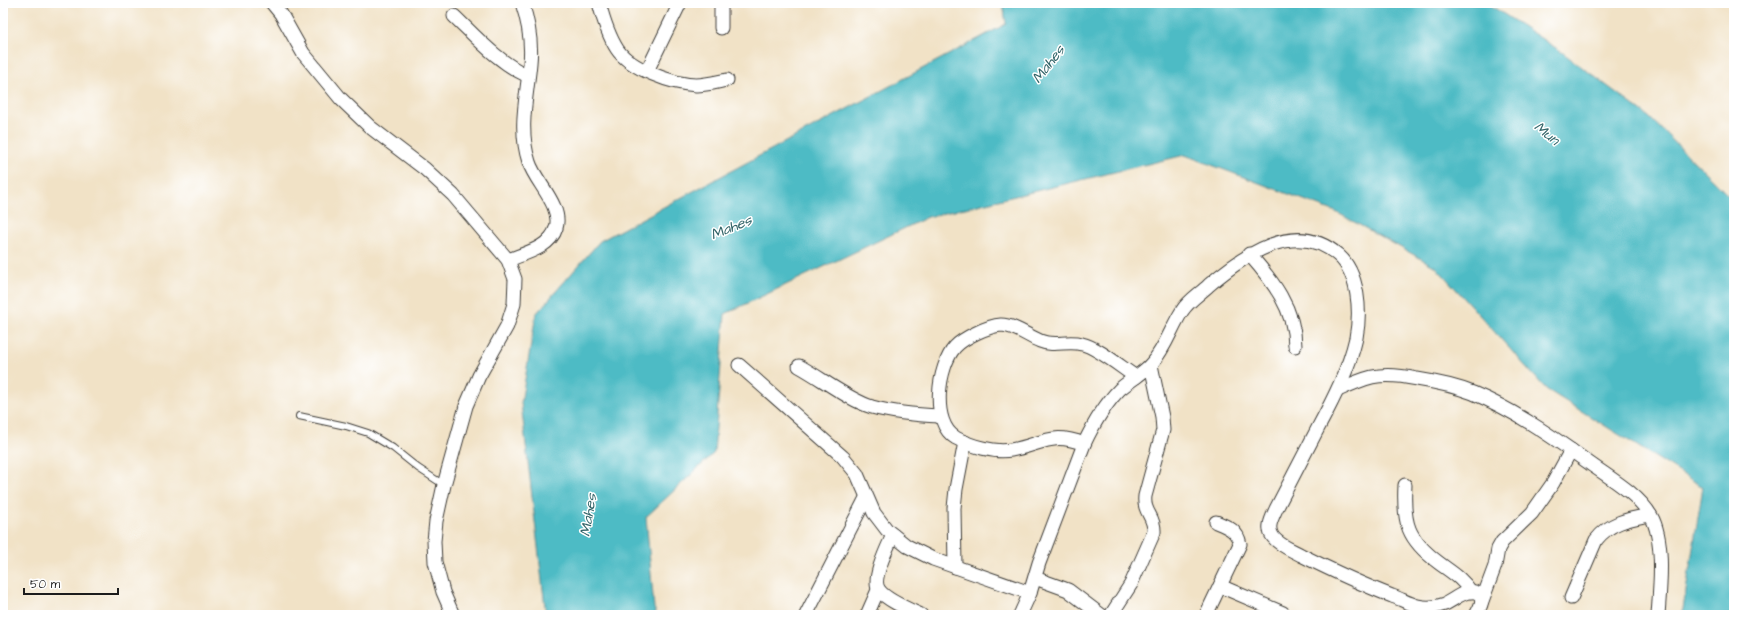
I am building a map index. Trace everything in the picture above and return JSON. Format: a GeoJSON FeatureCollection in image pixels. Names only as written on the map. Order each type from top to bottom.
{"type":"FeatureCollection","features":[{"type":"Feature","properties":{"kind":"street"},"geometry":{"type":"LineString","coordinates":[[272,3],[281,14],[303,53],[341,99],[370,126],[425,169],[453,195],[508,260],[515,278],[514,304],[507,326],[479,376],[468,400],[444,485],[434,541],[435,562],[443,592],[453,615]]}},
{"type":"Feature","properties":{"kind":"street"},"geometry":{"type":"LineString","coordinates":[[508,260],[545,244],[553,235],[557,226],[557,218],[553,205],[536,178],[529,162],[524,140],[523,118],[530,61],[528,32],[522,3]]}},
{"type":"Feature","properties":{"kind":"street"},"geometry":{"type":"LineString","coordinates":[[599,3],[617,50],[628,60],[647,71],[680,82],[697,85],[727,80]]}},
{"type":"Feature","properties":{"kind":"street"},"geometry":{"type":"LineString","coordinates":[[647,71],[680,3]]}},
{"type":"Feature","properties":{"kind":"street"},"geometry":{"type":"LineString","coordinates":[[721,3],[721,28]]}},
{"type":"Feature","properties":{"kind":"street"},"geometry":{"type":"LineString","coordinates":[[454,16],[503,62],[516,71],[528,76]]}},
{"type":"Feature","properties":{"kind":"street"},"geometry":{"type":"LineString","coordinates":[[1020,615],[1030,593],[1039,563],[1084,444],[1090,431],[1111,399],[1151,365],[1163,348],[1182,311],[1189,302],[1249,254],[1267,245],[1284,240],[1300,240],[1320,244],[1342,258],[1354,281],[1358,316],[1356,339],[1338,390],[1270,522],[1269,530],[1280,544],[1341,574],[1418,606],[1434,607],[1471,592],[1477,592],[1481,596],[1482,602]]}},
{"type":"Feature","properties":{"kind":"street"},"geometry":{"type":"LineString","coordinates":[[1249,254],[1269,276],[1279,292],[1288,311],[1295,336],[1295,346]]}},
{"type":"Feature","properties":{"kind":"street"},"geometry":{"type":"LineString","coordinates":[[1084,444],[1070,439],[1058,438],[1010,451],[994,450],[965,442],[954,437],[944,426],[940,416],[941,375],[945,362],[955,346],[982,331],[1002,325],[1049,343],[1083,344],[1136,377]]}},
{"type":"Feature","properties":{"kind":"street"},"geometry":{"type":"LineString","coordinates":[[739,365],[842,458],[856,474],[874,514],[893,535],[907,546],[933,559],[1030,593]]}},
{"type":"Feature","properties":{"kind":"street"},"geometry":{"type":"LineString","coordinates":[[1111,615],[1131,584],[1154,532],[1154,525],[1145,510],[1144,504],[1161,439],[1162,421],[1151,365]]}},
{"type":"Feature","properties":{"kind":"street"},"geometry":{"type":"LineString","coordinates":[[800,366],[854,398],[871,406],[907,413],[940,416]]}},
{"type":"Feature","properties":{"kind":"street"},"geometry":{"type":"LineString","coordinates":[[1338,390],[1372,377],[1406,377],[1438,383],[1473,394],[1509,411],[1571,450],[1626,490],[1640,503],[1650,515],[1656,526],[1659,555],[1658,615]]}},
{"type":"Feature","properties":{"kind":"street"},"geometry":{"type":"LineString","coordinates":[[955,567],[954,508],[965,442]]}},
{"type":"Feature","properties":{"kind":"street"},"geometry":{"type":"LineString","coordinates":[[1476,615],[1482,606],[1482,602],[1495,566],[1498,549],[1502,542],[1532,513],[1553,483],[1571,450]]}},
{"type":"Feature","properties":{"kind":"street"},"geometry":{"type":"LineString","coordinates":[[1405,485],[1404,512],[1406,522],[1414,538],[1421,548],[1430,556],[1458,576],[1471,592]]}},
{"type":"Feature","properties":{"kind":"street"},"geometry":{"type":"LineString","coordinates":[[806,615],[866,498]]}},
{"type":"Feature","properties":{"kind":"street"},"geometry":{"type":"LineString","coordinates":[[1571,598],[1596,540],[1602,532],[1615,524],[1632,518],[1650,515]]}},
{"type":"Feature","properties":{"kind":"street"},"geometry":{"type":"LineString","coordinates":[[1206,615],[1240,544],[1238,537],[1231,529],[1216,522]]}},
{"type":"Feature","properties":{"kind":"street"},"geometry":{"type":"LineString","coordinates":[[867,615],[878,590],[878,576],[893,535]]}},
{"type":"Feature","properties":{"kind":"street"},"geometry":{"type":"LineString","coordinates":[[1035,578],[1068,590],[1101,615]]}},
{"type":"Feature","properties":{"kind":"street"},"geometry":{"type":"LineString","coordinates":[[1220,586],[1283,613]]}},
{"type":"Feature","properties":{"kind":"street"},"geometry":{"type":"LineString","coordinates":[[878,590],[903,606],[921,615]]}},
{"type":"Feature","properties":{"kind":"lane"},"geometry":{"type":"LineString","coordinates":[[299,416],[346,426],[368,434],[394,448],[418,468],[444,485]]}},
{"type":"Feature","properties":{"kind":"water"},"geometry":{"type":"Polygon","coordinates":[[[1003,3],[1487,3],[1559,50],[1649,117],[1734,201],[1734,615],[1682,615],[1703,487],[1546,389],[1436,267],[1336,212],[1185,155],[928,217],[725,314],[714,453],[646,517],[654,608],[657,615],[546,615],[521,403],[536,314],[600,241],[1006,24],[1003,3]]]}},
{"type":"Feature","properties":{"kind":"water label","name":"Mahes"},"geometry":{"type":"Point","coordinates":[1048,64]}},
{"type":"Feature","properties":{"kind":"water label","name":"Mun"},"geometry":{"type":"Point","coordinates":[1547,133]}},
{"type":"Feature","properties":{"kind":"water label","name":"Mahes"},"geometry":{"type":"Point","coordinates":[731,227]}},
{"type":"Feature","properties":{"kind":"water label","name":"Mahes"},"geometry":{"type":"Point","coordinates":[588,515]}}]}
